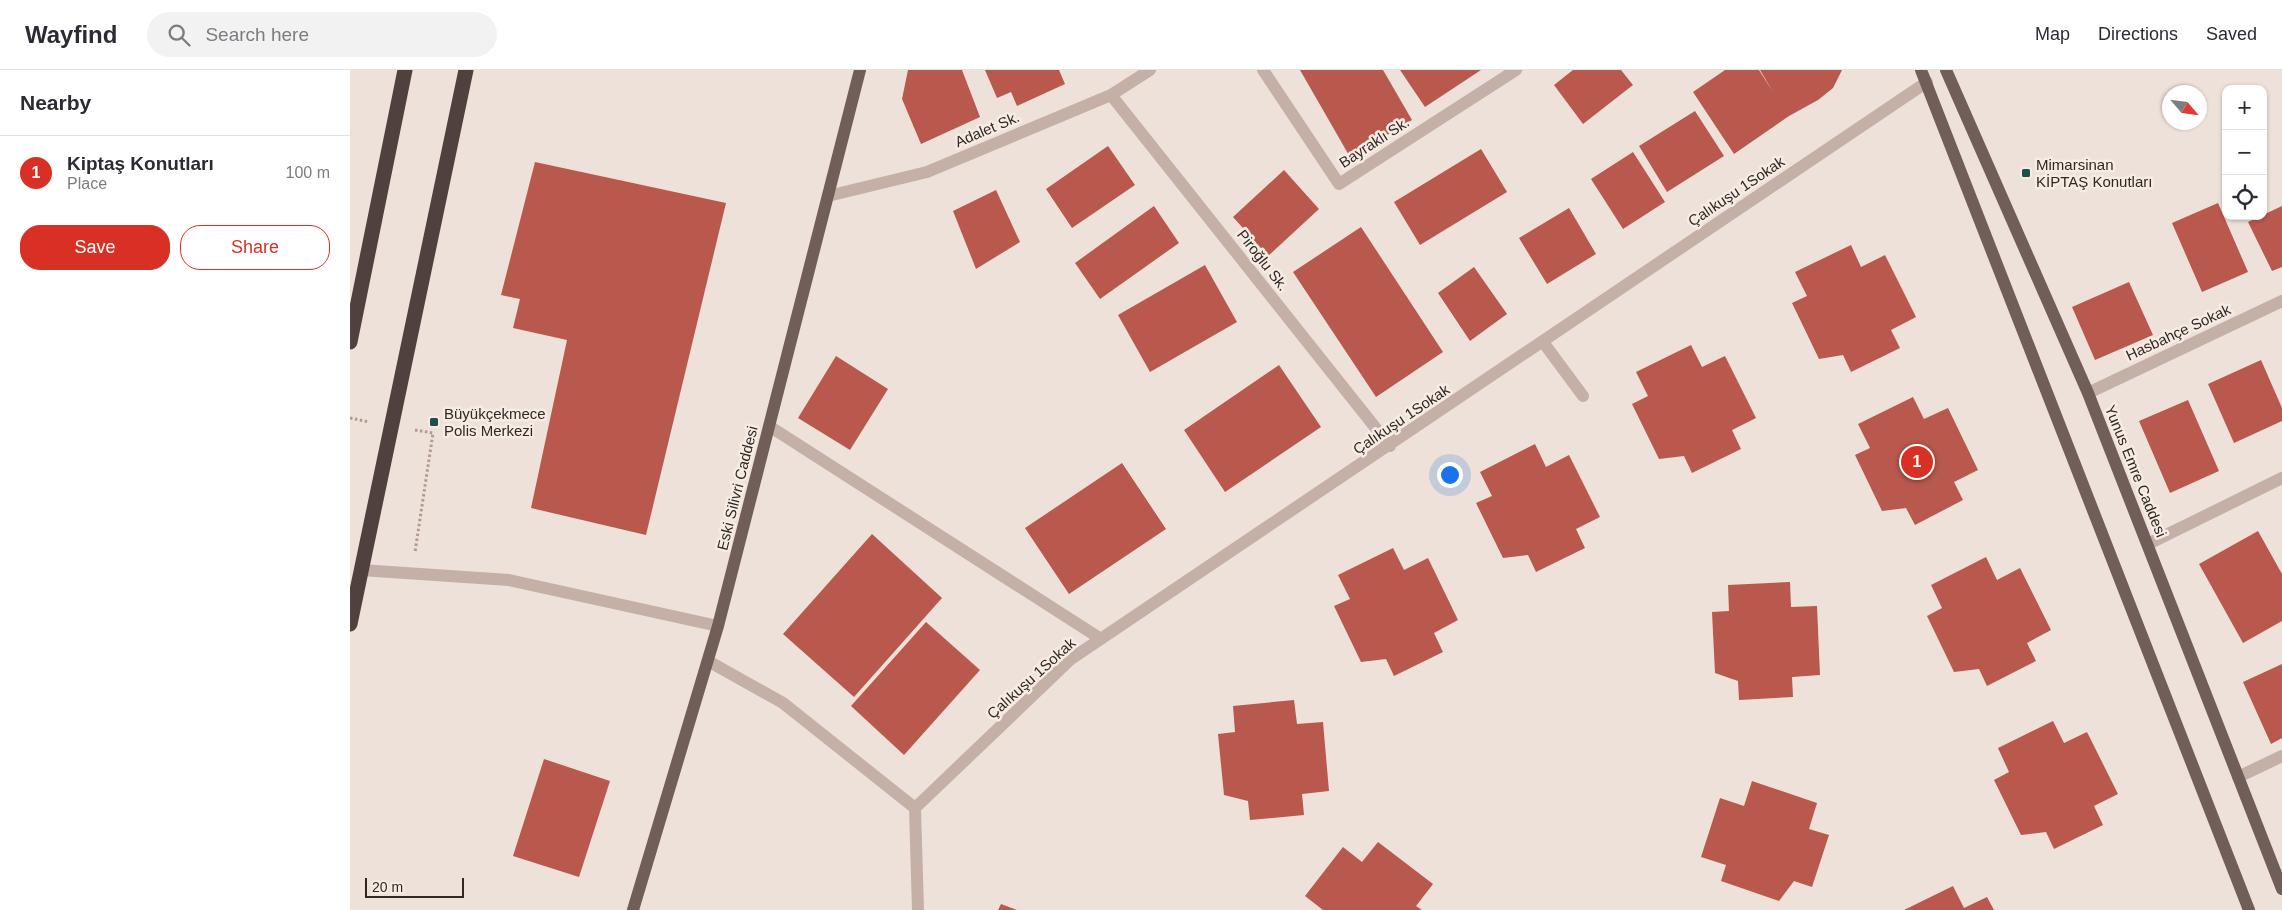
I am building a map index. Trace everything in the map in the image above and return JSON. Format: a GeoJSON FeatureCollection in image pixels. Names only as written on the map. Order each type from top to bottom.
{"type":"FeatureCollection","features":[{"type":"Feature","properties":{"kind":"highway"},"geometry":{"type":"LineString","coordinates":[[350,342],[405,70]]}},
{"type":"Feature","properties":{"kind":"highway"},"geometry":{"type":"LineString","coordinates":[[350,624],[466,70]]}},
{"type":"Feature","properties":{"kind":"main road"},"geometry":{"type":"LineString","coordinates":[[398,103],[400,70]]}},
{"type":"Feature","properties":{"kind":"main road","name":"Eski Silivri Caddesi"},"geometry":{"type":"LineString","coordinates":[[633,910],[718,626],[860,70]]}},
{"type":"Feature","properties":{"kind":"main road","name":"Yunus Emre Caddesi"},"geometry":{"type":"LineString","coordinates":[[1946,70],[2088,393],[2282,889]]}},
{"type":"Feature","properties":{"kind":"main road"},"geometry":{"type":"LineString","coordinates":[[1924,76],[2249,910]]}},
{"type":"Feature","properties":{"kind":"street","name":"Adalet Sk."},"geometry":{"type":"LineString","coordinates":[[828,196],[927,172],[1111,95],[1150,70]]}},
{"type":"Feature","properties":{"kind":"street","name":"Bayraklı Sk."},"geometry":{"type":"LineString","coordinates":[[1263,70],[1338,184],[1516,70]]}},
{"type":"Feature","properties":{"kind":"street","name":"Çalıkuşu 1Sokak"},"geometry":{"type":"LineString","coordinates":[[915,808],[1071,659],[1390,446],[1924,76]]}},
{"type":"Feature","properties":{"kind":"street","name":"Piroğlu Sk."},"geometry":{"type":"LineString","coordinates":[[1111,95],[1390,446]]}},
{"type":"Feature","properties":{"kind":"street","name":"Hasbahçe Sokak"},"geometry":{"type":"LineString","coordinates":[[2088,393],[2282,300]]}},
{"type":"Feature","properties":{"kind":"street"},"geometry":{"type":"LineString","coordinates":[[1542,342],[1583,396]]}},
{"type":"Feature","properties":{"kind":"street"},"geometry":{"type":"LineString","coordinates":[[769,426],[1101,639]]}},
{"type":"Feature","properties":{"kind":"street"},"geometry":{"type":"LineString","coordinates":[[2148,544],[2282,478]]}},
{"type":"Feature","properties":{"kind":"street"},"geometry":{"type":"LineString","coordinates":[[361,570],[509,580],[718,626]]}},
{"type":"Feature","properties":{"kind":"street"},"geometry":{"type":"LineString","coordinates":[[708,661],[783,703],[915,808],[918,910]]}},
{"type":"Feature","properties":{"kind":"street"},"geometry":{"type":"LineString","coordinates":[[2238,777],[2282,756]]}},
{"type":"Feature","properties":{"kind":"path"},"geometry":{"type":"LineString","coordinates":[[412,573],[433,433]]}},
{"type":"Feature","properties":{"kind":"building"},"geometry":{"type":"Polygon","coordinates":[[[908,70],[962,70],[980,117],[921,144],[902,99],[908,70]]]}},
{"type":"Feature","properties":{"kind":"building"},"geometry":{"type":"Polygon","coordinates":[[[985,70],[1059,70],[1065,84],[1017,106],[1011,92],[997,98],[985,70]]]}},
{"type":"Feature","properties":{"kind":"building"},"geometry":{"type":"Polygon","coordinates":[[[1300,70],[1383,70],[1412,120],[1350,157],[1300,70]]]}},
{"type":"Feature","properties":{"kind":"building"},"geometry":{"type":"Polygon","coordinates":[[[1400,70],[1481,70],[1425,107],[1400,70]]]}},
{"type":"Feature","properties":{"kind":"building"},"geometry":{"type":"Polygon","coordinates":[[[1573,70],[1621,70],[1633,85],[1583,124],[1554,85],[1573,70]]]}},
{"type":"Feature","properties":{"kind":"building"},"geometry":{"type":"Polygon","coordinates":[[[1725,70],[1759,70],[1773,92],[1760,70],[1842,70],[1833,88],[1818,100],[1789,116],[1734,154],[1693,92],[1725,70]]]}},
{"type":"Feature","properties":{"kind":"building"},"geometry":{"type":"Polygon","coordinates":[[[1695,111],[1724,156],[1667,192],[1639,146],[1695,111]]]}},
{"type":"Feature","properties":{"kind":"building"},"geometry":{"type":"Polygon","coordinates":[[[1108,146],[1135,185],[1072,228],[1046,189],[1108,146]]]}},
{"type":"Feature","properties":{"kind":"building"},"geometry":{"type":"Polygon","coordinates":[[[1481,149],[1507,192],[1420,245],[1394,202],[1481,149]]]}},
{"type":"Feature","properties":{"kind":"building"},"geometry":{"type":"Polygon","coordinates":[[[1633,152],[1665,202],[1623,229],[1591,179],[1633,152]]]}},
{"type":"Feature","properties":{"kind":"building"},"geometry":{"type":"Polygon","coordinates":[[[535,162],[726,203],[646,535],[531,508],[567,340],[513,328],[520,299],[501,295],[535,162]]]}},
{"type":"Feature","properties":{"kind":"building"},"geometry":{"type":"Polygon","coordinates":[[[1284,170],[1319,209],[1268,256],[1233,217],[1284,170]]]}},
{"type":"Feature","properties":{"kind":"building"},"geometry":{"type":"Polygon","coordinates":[[[996,190],[1020,242],[976,269],[953,211],[996,190]]]}},
{"type":"Feature","properties":{"kind":"building"},"geometry":{"type":"Polygon","coordinates":[[[2218,203],[2222,212],[2222,220],[2225,220],[2248,272],[2202,292],[2172,223],[2218,203]]]}},
{"type":"Feature","properties":{"kind":"building"},"geometry":{"type":"Polygon","coordinates":[[[1154,206],[1179,243],[1100,299],[1075,263],[1154,206]]]}},
{"type":"Feature","properties":{"kind":"building"},"geometry":{"type":"Polygon","coordinates":[[[2282,206],[2282,267],[2272,271],[2248,222],[2252,220],[2267,220],[2267,213],[2282,206]]]}},
{"type":"Feature","properties":{"kind":"building"},"geometry":{"type":"Polygon","coordinates":[[[1569,208],[1596,254],[1547,284],[1519,238],[1569,208]]]}},
{"type":"Feature","properties":{"kind":"building"},"geometry":{"type":"Polygon","coordinates":[[[1361,227],[1443,352],[1376,397],[1293,272],[1361,227]]]}},
{"type":"Feature","properties":{"kind":"building"},"geometry":{"type":"Polygon","coordinates":[[[1851,245],[1861,267],[1885,255],[1916,317],[1891,330],[1900,348],[1851,372],[1843,355],[1819,359],[1792,303],[1807,296],[1795,272],[1851,245]]]}},
{"type":"Feature","properties":{"kind":"building"},"geometry":{"type":"Polygon","coordinates":[[[1205,265],[1237,322],[1150,372],[1118,315],[1205,265]]]}},
{"type":"Feature","properties":{"kind":"building"},"geometry":{"type":"Polygon","coordinates":[[[1474,267],[1507,314],[1470,341],[1438,293],[1474,267]]]}},
{"type":"Feature","properties":{"kind":"building"},"geometry":{"type":"Polygon","coordinates":[[[2129,282],[2153,335],[2095,360],[2072,307],[2129,282]]]}},
{"type":"Feature","properties":{"kind":"building"},"geometry":{"type":"Polygon","coordinates":[[[1691,345],[1702,367],[1725,356],[1756,418],[1732,430],[1741,449],[1692,473],[1684,456],[1659,459],[1632,404],[1648,396],[1636,372],[1691,345]]]}},
{"type":"Feature","properties":{"kind":"building"},"geometry":{"type":"Polygon","coordinates":[[[836,356],[888,389],[850,450],[798,418],[836,356]]]}},
{"type":"Feature","properties":{"kind":"building"},"geometry":{"type":"Polygon","coordinates":[[[2261,360],[2282,408],[2282,421],[2234,443],[2208,384],[2261,360]]]}},
{"type":"Feature","properties":{"kind":"building"},"geometry":{"type":"Polygon","coordinates":[[[1279,365],[1321,427],[1225,492],[1184,430],[1279,365]]]}},
{"type":"Feature","properties":{"kind":"building"},"geometry":{"type":"Polygon","coordinates":[[[1913,397],[1924,419],[1948,408],[1978,470],[1954,482],[1963,500],[1915,525],[1906,508],[1882,511],[1855,455],[1870,448],[1858,424],[1913,397]]]}},
{"type":"Feature","properties":{"kind":"building"},"geometry":{"type":"Polygon","coordinates":[[[2188,400],[2219,471],[2170,493],[2139,421],[2188,400]]]}},
{"type":"Feature","properties":{"kind":"building"},"geometry":{"type":"Polygon","coordinates":[[[1535,444],[1546,467],[1569,455],[1600,517],[1576,529],[1585,548],[1536,572],[1528,555],[1503,558],[1476,503],[1492,496],[1480,472],[1535,444]]]}},
{"type":"Feature","properties":{"kind":"building"},"geometry":{"type":"Polygon","coordinates":[[[1122,463],[1166,529],[1069,594],[1025,528],[1122,463]]]}},
{"type":"Feature","properties":{"kind":"building"},"geometry":{"type":"Polygon","coordinates":[[[2258,531],[2282,574],[2282,621],[2243,643],[2199,564],[2258,531]]]}},
{"type":"Feature","properties":{"kind":"building"},"geometry":{"type":"Polygon","coordinates":[[[872,534],[942,598],[854,697],[783,634],[872,534]]]}},
{"type":"Feature","properties":{"kind":"building"},"geometry":{"type":"Polygon","coordinates":[[[1393,548],[1404,570],[1428,558],[1458,620],[1434,633],[1443,652],[1394,676],[1386,659],[1361,662],[1334,606],[1350,599],[1338,575],[1393,548]]]}},
{"type":"Feature","properties":{"kind":"building"},"geometry":{"type":"Polygon","coordinates":[[[1986,557],[1997,580],[2020,568],[2051,630],[2027,643],[2036,661],[1987,686],[1979,669],[1954,672],[1927,616],[1942,608],[1931,585],[1986,557]]]}},
{"type":"Feature","properties":{"kind":"building"},"geometry":{"type":"Polygon","coordinates":[[[1790,582],[1791,607],[1817,606],[1820,675],[1792,677],[1793,697],[1739,700],[1738,681],[1715,673],[1712,612],[1729,611],[1728,585],[1790,582]]]}},
{"type":"Feature","properties":{"kind":"building"},"geometry":{"type":"Polygon","coordinates":[[[926,622],[980,670],[904,755],[851,706],[926,622]]]}},
{"type":"Feature","properties":{"kind":"building"},"geometry":{"type":"Polygon","coordinates":[[[2282,664],[2282,738],[2271,744],[2243,682],[2282,664]]]}},
{"type":"Feature","properties":{"kind":"building"},"geometry":{"type":"Polygon","coordinates":[[[1294,700],[1297,724],[1323,722],[1329,791],[1302,794],[1304,815],[1250,820],[1248,801],[1224,795],[1218,734],[1235,732],[1233,706],[1294,700]]]}},
{"type":"Feature","properties":{"kind":"building"},"geometry":{"type":"Polygon","coordinates":[[[2053,721],[2064,743],[2087,732],[2118,794],[2094,806],[2103,825],[2054,849],[2046,832],[2021,835],[1994,780],[2009,772],[1998,748],[2053,721]]]}},
{"type":"Feature","properties":{"kind":"building"},"geometry":{"type":"Polygon","coordinates":[[[544,759],[610,781],[579,877],[513,856],[544,759]]]}},
{"type":"Feature","properties":{"kind":"building"},"geometry":{"type":"Polygon","coordinates":[[[1752,781],[1817,803],[1809,829],[1829,835],[1812,887],[1794,881],[1779,901],[1721,881],[1726,865],[1701,857],[1720,798],[1744,806],[1752,781]]]}},
{"type":"Feature","properties":{"kind":"building"},"geometry":{"type":"Polygon","coordinates":[[[1378,842],[1433,884],[1416,906],[1422,910],[1323,910],[1305,896],[1343,847],[1362,862],[1378,842]]]}},
{"type":"Feature","properties":{"kind":"building"},"geometry":{"type":"Polygon","coordinates":[[[1953,886],[1964,908],[1987,897],[1994,910],[1904,910],[1953,886]]]}},
{"type":"Feature","properties":{"kind":"building"},"geometry":{"type":"Polygon","coordinates":[[[1001,904],[1017,910],[998,910],[1001,904]]]}},
{"type":"Feature","properties":{"kind":"place","name":"Mimarsinan KİPTAŞ Konutları"},"geometry":{"type":"Point","coordinates":[2026,173]}},
{"type":"Feature","properties":{"kind":"place","name":"Büyükçekmece Polis Merkezi"},"geometry":{"type":"Point","coordinates":[434,422]}},
{"type":"Feature","properties":{"kind":"place","name":"Kiptaş Konutları"},"geometry":{"type":"Point","coordinates":[1917,462]}}]}
